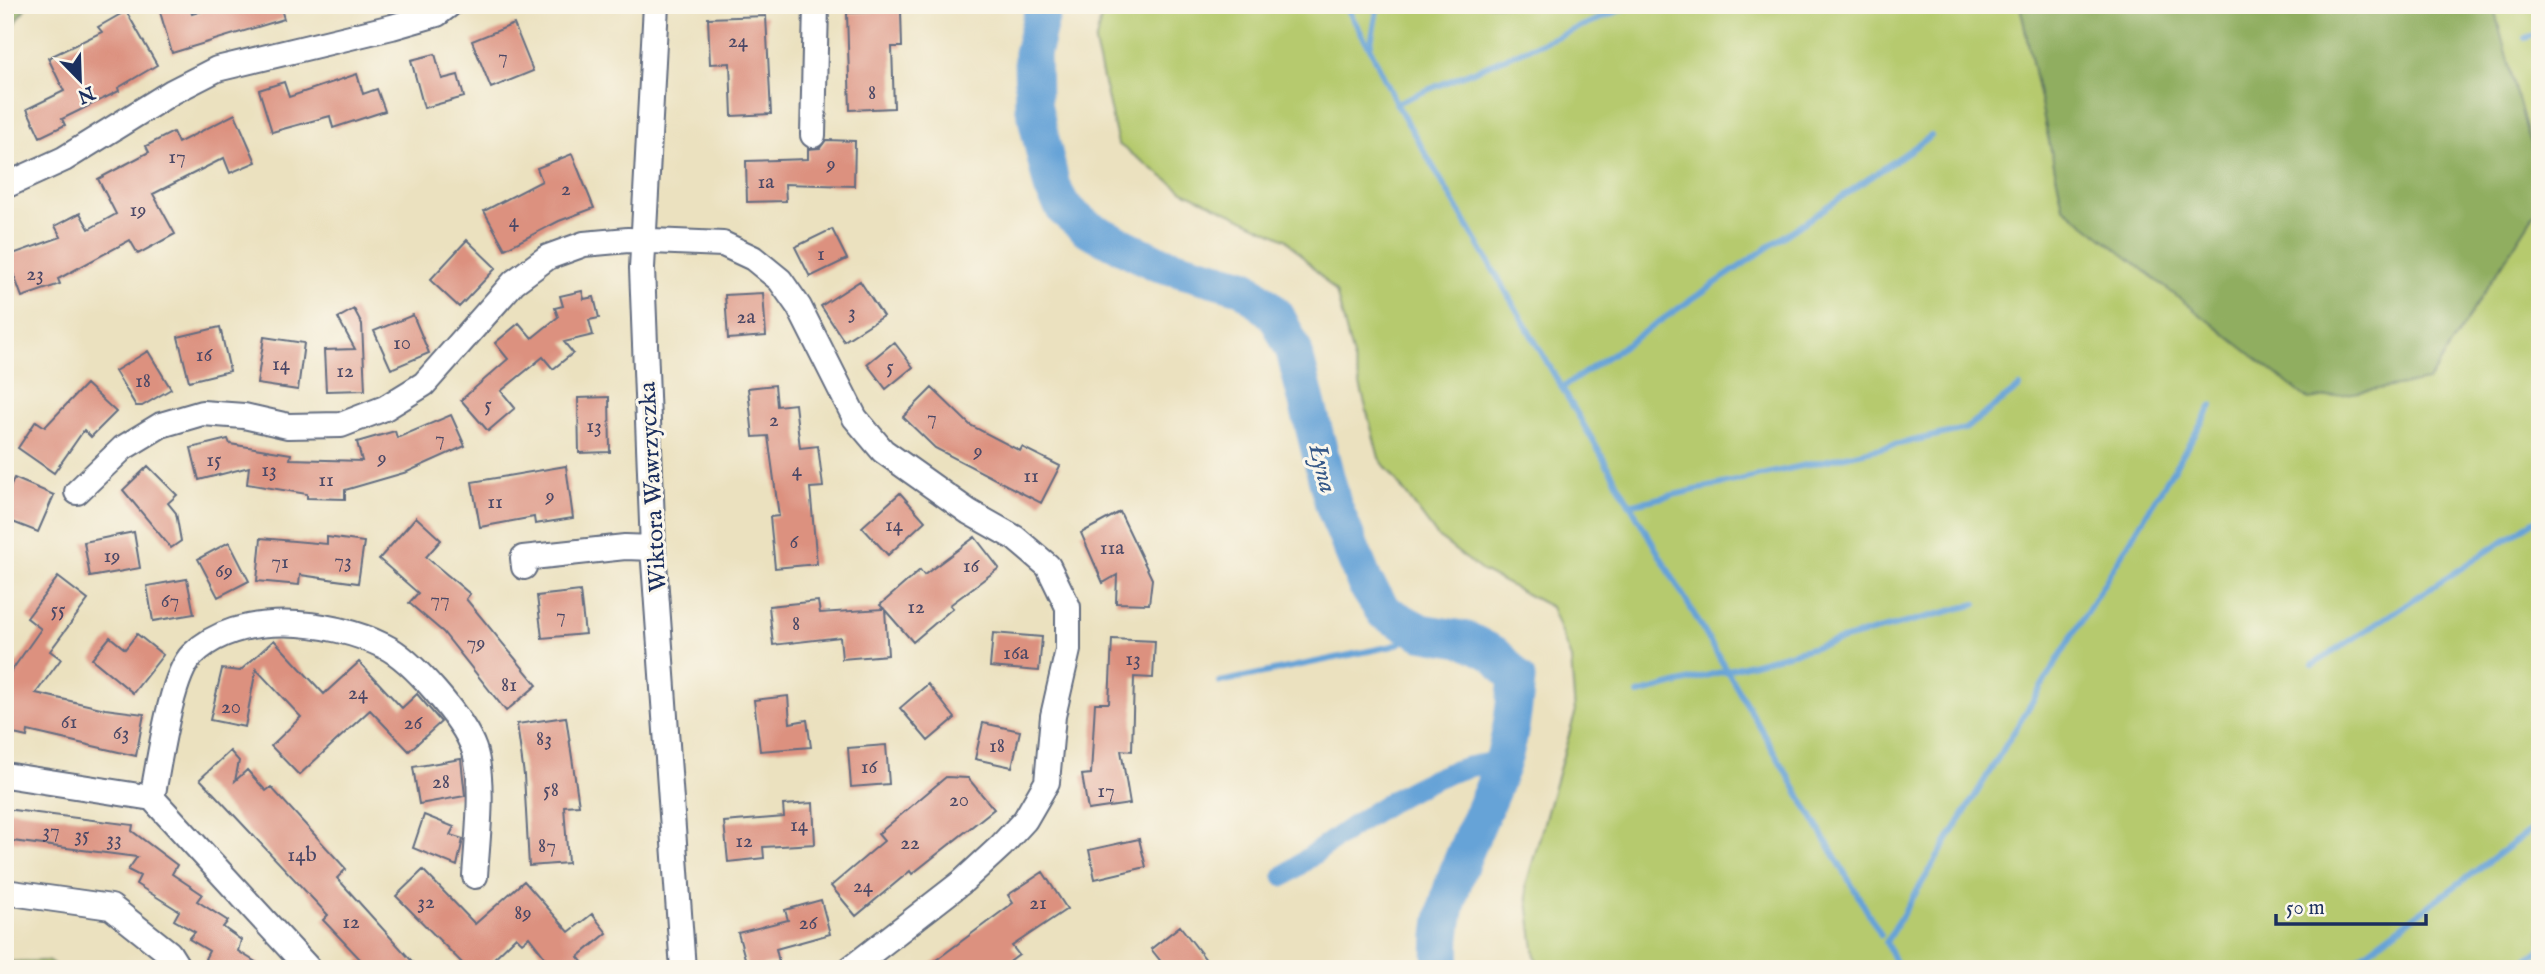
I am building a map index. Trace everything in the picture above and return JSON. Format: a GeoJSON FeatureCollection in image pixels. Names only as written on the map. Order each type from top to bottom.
{"type":"FeatureCollection","features":[{"type":"Feature","properties":{"kind":"street"},"geometry":{"type":"LineString","coordinates":[[7,185],[64,159],[172,92],[217,69],[392,27],[437,14],[449,5]]}},
{"type":"Feature","properties":{"kind":"street","name":"Wiktora Wawrzyczka"},"geometry":{"type":"LineString","coordinates":[[656,5],[643,240],[653,548],[667,776],[684,969]]}},
{"type":"Feature","properties":{"kind":"street"},"geometry":{"type":"LineString","coordinates":[[813,135],[816,5]]}},
{"type":"Feature","properties":{"kind":"street"},"geometry":{"type":"LineString","coordinates":[[77,492],[123,448],[161,425],[202,413],[244,416],[288,426],[341,425],[385,408],[424,384],[514,282],[548,257],[584,244],[643,240],[666,244],[723,244],[753,258],[780,280],[799,307],[855,418],[883,451],[969,512],[1015,538],[1048,566],[1068,607],[1068,650],[1053,716],[1048,782],[1025,820],[1001,846],[962,882],[850,969]]}},
{"type":"Feature","properties":{"kind":"street"},"geometry":{"type":"LineString","coordinates":[[524,567],[523,558],[625,547],[653,548]]}},
{"type":"Feature","properties":{"kind":"street"},"geometry":{"type":"LineString","coordinates":[[152,798],[176,685],[192,655],[223,635],[270,622],[333,628],[387,646],[450,705],[475,750],[479,798],[475,876]]}},
{"type":"Feature","properties":{"kind":"street"},"geometry":{"type":"LineString","coordinates":[[5,775],[152,798],[309,969]]}},
{"type":"Feature","properties":{"kind":"street"},"geometry":{"type":"LineString","coordinates":[[5,892],[111,907],[169,953],[179,969]]}},
{"type":"Feature","properties":{"kind":"green space"},"geometry":{"type":"Polygon","coordinates":[[[5,5],[27,5],[5,40],[5,5]]]}},
{"type":"Feature","properties":{"kind":"green space"},"geometry":{"type":"Polygon","coordinates":[[[1104,5],[2020,5],[2063,207],[2428,381],[2540,205],[2540,969],[1542,969],[1535,957],[1526,885],[1575,714],[1571,659],[1551,607],[1482,571],[1438,537],[1379,458],[1336,292],[1286,239],[1183,191],[1118,144],[1095,44],[1104,5]]]}},
{"type":"Feature","properties":{"kind":"green space"},"geometry":{"type":"Polygon","coordinates":[[[2020,5],[2493,5],[2540,181],[2540,205],[2428,381],[2309,400],[2063,207],[2020,5]]]}},
{"type":"Feature","properties":{"kind":"green space"},"geometry":{"type":"Polygon","coordinates":[[[2493,5],[2540,5],[2540,181],[2493,5]]]}},
{"type":"Feature","properties":{"kind":"green space"},"geometry":{"type":"Polygon","coordinates":[[[49,961],[60,969],[5,969],[5,962],[49,961]]]}},
{"type":"Feature","properties":{"kind":"building"},"geometry":{"type":"Polygon","coordinates":[[[158,5],[189,5],[192,14],[222,5],[280,5],[284,19],[172,53],[158,5]]]}},
{"type":"Feature","properties":{"kind":"building"},"geometry":{"type":"Polygon","coordinates":[[[126,11],[157,65],[118,88],[119,91],[62,119],[65,125],[40,137],[27,109],[64,91],[48,58],[102,32],[98,27],[126,11]]]}},
{"type":"Feature","properties":{"kind":"building"},"geometry":{"type":"Polygon","coordinates":[[[901,11],[902,47],[892,47],[894,108],[850,110],[847,13],[901,11]]]}},
{"type":"Feature","properties":{"kind":"building"},"geometry":{"type":"Polygon","coordinates":[[[766,16],[771,114],[732,116],[730,63],[710,64],[708,18],[766,16]]]}},
{"type":"Feature","properties":{"kind":"building"},"geometry":{"type":"Polygon","coordinates":[[[514,24],[533,71],[491,88],[472,41],[514,24]]]}},
{"type":"Feature","properties":{"kind":"building"},"geometry":{"type":"Polygon","coordinates":[[[435,54],[442,79],[458,75],[464,97],[424,108],[411,60],[435,54]]]}},
{"type":"Feature","properties":{"kind":"building"},"geometry":{"type":"Polygon","coordinates":[[[357,74],[363,94],[377,89],[385,111],[333,128],[330,116],[272,132],[259,90],[284,82],[289,97],[357,74]]]}},
{"type":"Feature","properties":{"kind":"building"},"geometry":{"type":"Polygon","coordinates":[[[235,114],[256,162],[230,173],[224,158],[153,194],[175,234],[138,254],[130,240],[58,279],[60,284],[22,297],[7,256],[61,237],[55,226],[80,213],[89,229],[116,214],[98,179],[149,152],[146,146],[173,132],[178,143],[235,114]]]}},
{"type":"Feature","properties":{"kind":"building"},"geometry":{"type":"Polygon","coordinates":[[[826,140],[855,141],[854,186],[785,184],[786,201],[747,202],[746,161],[808,159],[808,149],[820,148],[826,140]]]}},
{"type":"Feature","properties":{"kind":"building"},"geometry":{"type":"Polygon","coordinates":[[[572,154],[594,208],[559,221],[505,249],[484,211],[542,181],[537,168],[572,154]]]}},
{"type":"Feature","properties":{"kind":"building"},"geometry":{"type":"Polygon","coordinates":[[[832,229],[847,259],[810,277],[795,247],[832,229]]]}},
{"type":"Feature","properties":{"kind":"building"},"geometry":{"type":"Polygon","coordinates":[[[467,240],[496,268],[459,307],[430,280],[467,240]]]}},
{"type":"Feature","properties":{"kind":"building"},"geometry":{"type":"Polygon","coordinates":[[[860,281],[883,316],[844,341],[821,306],[860,281]]]}},
{"type":"Feature","properties":{"kind":"building"},"geometry":{"type":"Polygon","coordinates":[[[582,291],[584,299],[594,297],[599,318],[589,320],[593,335],[564,342],[573,353],[553,369],[543,357],[501,391],[515,408],[488,431],[461,400],[508,359],[495,343],[519,323],[532,338],[558,317],[555,308],[563,306],[560,296],[582,291]]]}},
{"type":"Feature","properties":{"kind":"building"},"geometry":{"type":"Polygon","coordinates":[[[763,293],[766,336],[728,339],[725,295],[763,293]]]}},
{"type":"Feature","properties":{"kind":"building"},"geometry":{"type":"Polygon","coordinates":[[[354,309],[362,324],[365,390],[326,391],[324,350],[355,349],[338,318],[354,309]]]}},
{"type":"Feature","properties":{"kind":"building"},"geometry":{"type":"Polygon","coordinates":[[[413,315],[429,353],[391,369],[374,331],[413,315]]]}},
{"type":"Feature","properties":{"kind":"building"},"geometry":{"type":"Polygon","coordinates":[[[220,327],[230,371],[189,381],[178,337],[220,327]]]}},
{"type":"Feature","properties":{"kind":"building"},"geometry":{"type":"Polygon","coordinates":[[[264,337],[304,343],[298,390],[257,384],[264,337]]]}},
{"type":"Feature","properties":{"kind":"building"},"geometry":{"type":"Polygon","coordinates":[[[894,342],[913,367],[886,389],[867,364],[894,342]]]}},
{"type":"Feature","properties":{"kind":"building"},"geometry":{"type":"Polygon","coordinates":[[[148,351],[171,389],[142,406],[136,406],[115,371],[148,351]]]}},
{"type":"Feature","properties":{"kind":"building"},"geometry":{"type":"Polygon","coordinates":[[[86,384],[116,412],[91,437],[84,430],[54,473],[18,448],[36,421],[45,427],[86,384]]]}},
{"type":"Feature","properties":{"kind":"building"},"geometry":{"type":"Polygon","coordinates":[[[775,385],[777,406],[795,404],[800,448],[818,446],[823,487],[810,488],[817,564],[775,568],[770,517],[779,516],[768,436],[753,437],[748,388],[775,385]]]}},
{"type":"Feature","properties":{"kind":"building"},"geometry":{"type":"Polygon","coordinates":[[[932,388],[970,425],[1020,451],[1022,447],[1060,466],[1041,503],[935,448],[903,417],[932,388]]]}},
{"type":"Feature","properties":{"kind":"building"},"geometry":{"type":"Polygon","coordinates":[[[609,397],[610,452],[579,453],[578,398],[609,397]]]}},
{"type":"Feature","properties":{"kind":"building"},"geometry":{"type":"Polygon","coordinates":[[[451,415],[465,446],[407,472],[345,490],[345,499],[307,498],[307,494],[247,484],[249,467],[199,480],[191,448],[228,439],[230,444],[291,454],[290,459],[362,461],[357,442],[395,431],[397,438],[451,415]]]}},
{"type":"Feature","properties":{"kind":"building"},"geometry":{"type":"Polygon","coordinates":[[[148,466],[177,495],[168,503],[176,513],[181,541],[171,548],[123,490],[148,466]]]}},
{"type":"Feature","properties":{"kind":"building"},"geometry":{"type":"Polygon","coordinates":[[[566,466],[573,518],[535,524],[534,517],[480,527],[472,482],[566,466]]]}},
{"type":"Feature","properties":{"kind":"building"},"geometry":{"type":"Polygon","coordinates":[[[14,478],[54,495],[38,532],[5,519],[5,500],[14,478]]]}},
{"type":"Feature","properties":{"kind":"building"},"geometry":{"type":"Polygon","coordinates":[[[900,493],[925,521],[888,555],[862,527],[900,493]]]}},
{"type":"Feature","properties":{"kind":"building"},"geometry":{"type":"Polygon","coordinates":[[[1120,512],[1152,579],[1149,604],[1116,603],[1117,575],[1103,583],[1081,533],[1120,512]]]}},
{"type":"Feature","properties":{"kind":"building"},"geometry":{"type":"Polygon","coordinates":[[[416,517],[441,540],[426,557],[470,594],[466,599],[537,685],[506,711],[443,632],[409,603],[418,593],[379,559],[416,517]]]}},
{"type":"Feature","properties":{"kind":"building"},"geometry":{"type":"Polygon","coordinates":[[[134,532],[140,568],[90,577],[84,542],[134,532]]]}},
{"type":"Feature","properties":{"kind":"building"},"geometry":{"type":"Polygon","coordinates":[[[327,537],[364,542],[358,583],[300,575],[299,585],[257,581],[261,538],[327,544],[327,537]]]}},
{"type":"Feature","properties":{"kind":"building"},"geometry":{"type":"Polygon","coordinates":[[[975,537],[999,568],[950,605],[953,608],[913,642],[885,610],[888,655],[842,659],[840,637],[773,645],[769,606],[818,601],[820,613],[884,609],[880,605],[920,570],[924,575],[975,537]]]}},
{"type":"Feature","properties":{"kind":"building"},"geometry":{"type":"Polygon","coordinates":[[[229,542],[249,581],[218,597],[198,559],[229,542]]]}},
{"type":"Feature","properties":{"kind":"building"},"geometry":{"type":"Polygon","coordinates":[[[58,577],[88,600],[50,651],[61,659],[36,693],[105,709],[144,714],[136,756],[28,731],[27,737],[5,732],[5,680],[41,629],[27,618],[58,577]]]}},
{"type":"Feature","properties":{"kind":"building"},"geometry":{"type":"Polygon","coordinates":[[[187,579],[194,614],[153,621],[147,586],[187,579]]]}},
{"type":"Feature","properties":{"kind":"building"},"geometry":{"type":"Polygon","coordinates":[[[580,591],[585,634],[542,638],[537,596],[580,591]]]}},
{"type":"Feature","properties":{"kind":"building"},"geometry":{"type":"Polygon","coordinates":[[[993,633],[1042,637],[1039,671],[990,667],[993,633]]]}},
{"type":"Feature","properties":{"kind":"building"},"geometry":{"type":"Polygon","coordinates":[[[137,634],[163,655],[133,693],[92,659],[110,637],[125,649],[137,634]]]}},
{"type":"Feature","properties":{"kind":"building"},"geometry":{"type":"Polygon","coordinates":[[[1112,639],[1155,641],[1153,678],[1134,677],[1132,751],[1121,750],[1130,804],[1088,810],[1082,775],[1091,774],[1095,703],[1109,703],[1112,639]]]}},
{"type":"Feature","properties":{"kind":"building"},"geometry":{"type":"Polygon","coordinates":[[[274,640],[324,694],[359,662],[402,708],[417,694],[441,722],[409,751],[370,710],[299,775],[271,746],[301,717],[256,669],[245,727],[210,720],[222,669],[240,671],[274,640]]]}},
{"type":"Feature","properties":{"kind":"building"},"geometry":{"type":"Polygon","coordinates":[[[928,684],[955,718],[928,741],[900,708],[928,684]]]}},
{"type":"Feature","properties":{"kind":"building"},"geometry":{"type":"Polygon","coordinates":[[[788,696],[790,723],[807,720],[811,747],[760,751],[754,700],[788,696]]]}},
{"type":"Feature","properties":{"kind":"building"},"geometry":{"type":"Polygon","coordinates":[[[566,717],[579,805],[564,806],[568,863],[529,866],[524,775],[517,724],[566,717]]]}},
{"type":"Feature","properties":{"kind":"building"},"geometry":{"type":"Polygon","coordinates":[[[983,723],[1020,731],[1012,767],[975,759],[983,723]]]}},
{"type":"Feature","properties":{"kind":"building"},"geometry":{"type":"Polygon","coordinates":[[[886,745],[889,784],[851,787],[848,748],[886,745]]]}},
{"type":"Feature","properties":{"kind":"building"},"geometry":{"type":"Polygon","coordinates":[[[230,751],[239,761],[235,781],[247,770],[266,791],[271,787],[346,869],[337,878],[419,969],[352,969],[361,960],[323,920],[328,915],[200,779],[230,751]]]}},
{"type":"Feature","properties":{"kind":"building"},"geometry":{"type":"Polygon","coordinates":[[[461,759],[465,796],[419,804],[413,767],[461,759]]]}},
{"type":"Feature","properties":{"kind":"building"},"geometry":{"type":"Polygon","coordinates":[[[946,777],[968,778],[994,809],[912,874],[910,871],[856,916],[831,886],[884,841],[878,834],[946,777]]]}},
{"type":"Feature","properties":{"kind":"building"},"geometry":{"type":"Polygon","coordinates":[[[813,803],[815,844],[763,847],[764,858],[728,862],[724,822],[784,817],[783,805],[813,803]]]}},
{"type":"Feature","properties":{"kind":"building"},"geometry":{"type":"Polygon","coordinates":[[[5,809],[133,825],[132,831],[177,865],[172,874],[202,894],[197,901],[228,921],[223,927],[241,940],[238,951],[267,969],[221,969],[205,959],[209,951],[189,939],[195,932],[174,920],[179,911],[136,884],[140,876],[128,870],[137,857],[5,840],[5,809]]]}},
{"type":"Feature","properties":{"kind":"building"},"geometry":{"type":"Polygon","coordinates":[[[424,815],[454,827],[450,835],[463,839],[457,866],[413,848],[424,815]]]}},
{"type":"Feature","properties":{"kind":"building"},"geometry":{"type":"Polygon","coordinates":[[[1139,839],[1146,867],[1095,879],[1089,850],[1139,839]]]}},
{"type":"Feature","properties":{"kind":"building"},"geometry":{"type":"Polygon","coordinates":[[[423,870],[475,924],[524,881],[569,932],[592,914],[607,933],[578,957],[588,969],[554,969],[529,937],[522,943],[516,937],[483,969],[468,969],[396,896],[423,870]]]}},
{"type":"Feature","properties":{"kind":"building"},"geometry":{"type":"Polygon","coordinates":[[[1043,872],[1067,909],[1012,946],[1019,955],[1000,969],[924,969],[1013,903],[1008,895],[1043,872]]]}},
{"type":"Feature","properties":{"kind":"building"},"geometry":{"type":"Polygon","coordinates":[[[821,900],[830,934],[776,949],[779,962],[748,969],[738,933],[788,920],[785,910],[821,900]]]}},
{"type":"Feature","properties":{"kind":"building"},"geometry":{"type":"Polygon","coordinates":[[[1180,926],[1213,969],[1167,969],[1151,949],[1180,926]]]}},
{"type":"Feature","properties":{"kind":"waterway","name":"Łyna"},"geometry":{"type":"LineString","coordinates":[[1044,5],[1032,54],[1033,104],[1052,187],[1064,209],[1087,228],[1157,263],[1244,287],[1276,315],[1294,351],[1333,504],[1365,583],[1384,612],[1421,632],[1467,640],[1496,655],[1517,679],[1510,732],[1502,764],[1460,864],[1445,915],[1442,969]]}},
{"type":"Feature","properties":{"kind":"waterway"},"geometry":{"type":"LineString","coordinates":[[1345,5],[1370,48]]}},
{"type":"Feature","properties":{"kind":"waterway"},"geometry":{"type":"LineString","coordinates":[[1378,5],[1370,48],[1396,103],[1881,935]]}},
{"type":"Feature","properties":{"kind":"waterway"},"geometry":{"type":"LineString","coordinates":[[1396,103],[1633,5]]}},
{"type":"Feature","properties":{"kind":"waterway"},"geometry":{"type":"LineString","coordinates":[[2525,38],[2540,33]]}},
{"type":"Feature","properties":{"kind":"waterway"},"geometry":{"type":"LineString","coordinates":[[1562,388],[1931,136]]}},
{"type":"Feature","properties":{"kind":"waterway"},"geometry":{"type":"LineString","coordinates":[[1629,505],[1965,429],[2020,387]]}},
{"type":"Feature","properties":{"kind":"waterway"},"geometry":{"type":"LineString","coordinates":[[1898,969],[1886,942],[2212,406]]}},
{"type":"Feature","properties":{"kind":"waterway"},"geometry":{"type":"LineString","coordinates":[[2313,665],[2540,517]]}},
{"type":"Feature","properties":{"kind":"waterway"},"geometry":{"type":"LineString","coordinates":[[1638,694],[1976,604]]}},
{"type":"Feature","properties":{"kind":"waterway"},"geometry":{"type":"LineString","coordinates":[[1220,682],[1393,646],[1421,632]]}},
{"type":"Feature","properties":{"kind":"waterway"},"geometry":{"type":"LineString","coordinates":[[1284,876],[1359,822],[1417,787],[1475,765],[1502,763]]}},
{"type":"Feature","properties":{"kind":"waterway"},"geometry":{"type":"LineString","coordinates":[[2344,969],[2540,823]]}},
{"type":"Feature","properties":{"kind":"waterway"},"geometry":{"type":"LineString","coordinates":[[2514,969],[2540,950]]}}]}
